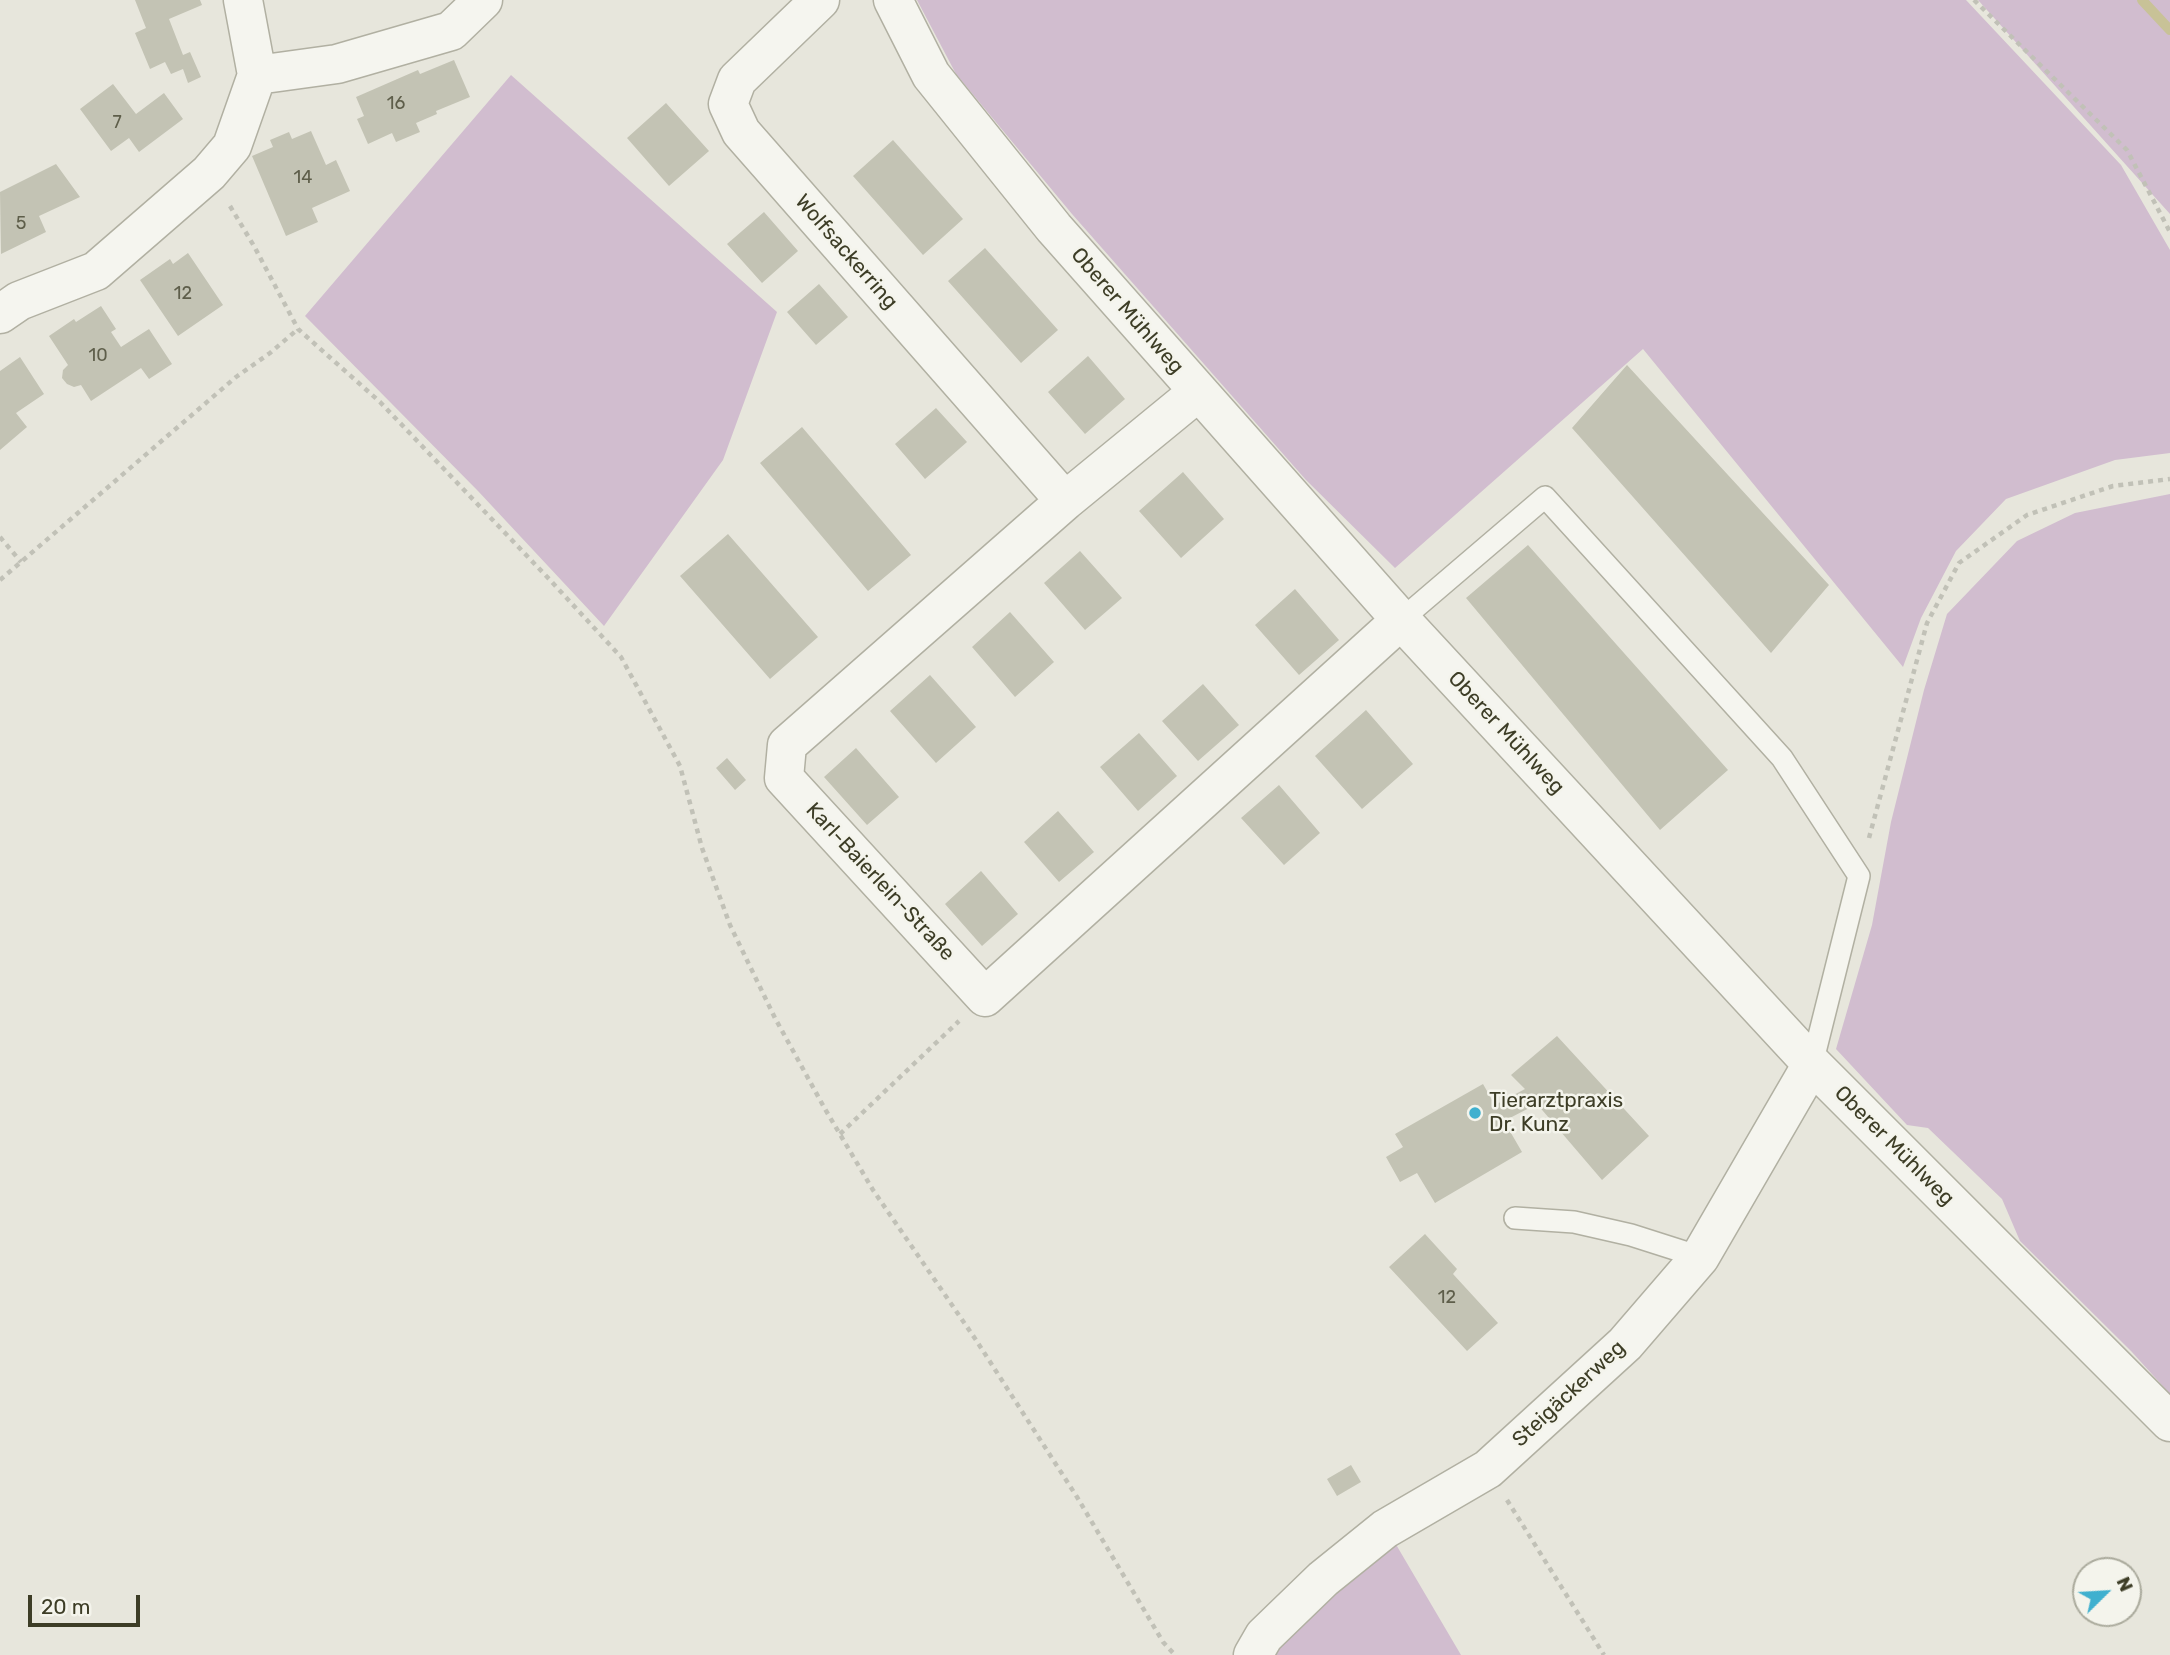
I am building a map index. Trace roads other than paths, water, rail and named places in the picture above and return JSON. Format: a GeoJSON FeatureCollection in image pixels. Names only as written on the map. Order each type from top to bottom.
{"type":"FeatureCollection","features":[{"type":"Feature","properties":{"kind":"street"},"geometry":{"type":"LineString","coordinates":[[0,314],[19,301],[96,271],[209,173],[232,146],[257,75],[243,0]]}},
{"type":"Feature","properties":{"kind":"street"},"geometry":{"type":"LineString","coordinates":[[257,75],[337,64],[451,30],[483,0]]}},
{"type":"Feature","properties":{"kind":"street","name":"Wolfsackerring"},"geometry":{"type":"LineString","coordinates":[[820,0],[737,80],[728,104],[741,132],[1065,501]]}},
{"type":"Feature","properties":{"kind":"street","name":"Oberer Mühlweg"},"geometry":{"type":"LineString","coordinates":[[893,0],[931,75],[1054,228],[1401,620],[1812,1064],[2170,1422]]}},
{"type":"Feature","properties":{"kind":"street","name":"Karl-Baierlein-Straße"},"geometry":{"type":"LineString","coordinates":[[1198,392],[1065,501],[787,745],[784,778],[985,996],[1401,620]]}},
{"type":"Feature","properties":{"kind":"street","name":"Steigäckerweg"},"geometry":{"type":"LineString","coordinates":[[1253,1655],[1264,1636],[1323,1579],[1385,1529],[1488,1469],[1625,1344],[1700,1257],[1812,1064]]}},
{"type":"Feature","properties":{"kind":"lane"},"geometry":{"type":"LineString","coordinates":[[1401,620],[1545,497],[1782,758],[1859,876],[1812,1064]]}},
{"type":"Feature","properties":{"kind":"lane"},"geometry":{"type":"LineString","coordinates":[[1515,1218],[1574,1222],[1631,1235],[1700,1257]]}},
{"type":"Feature","properties":{"kind":"waterway"},"geometry":{"type":"LineString","coordinates":[[2142,0],[2170,30]]}},
{"type":"Feature","properties":{"kind":"place","name":"Tierarztpraxis Dr. Kunz"},"geometry":{"type":"Point","coordinates":[1475,1113]}}]}
